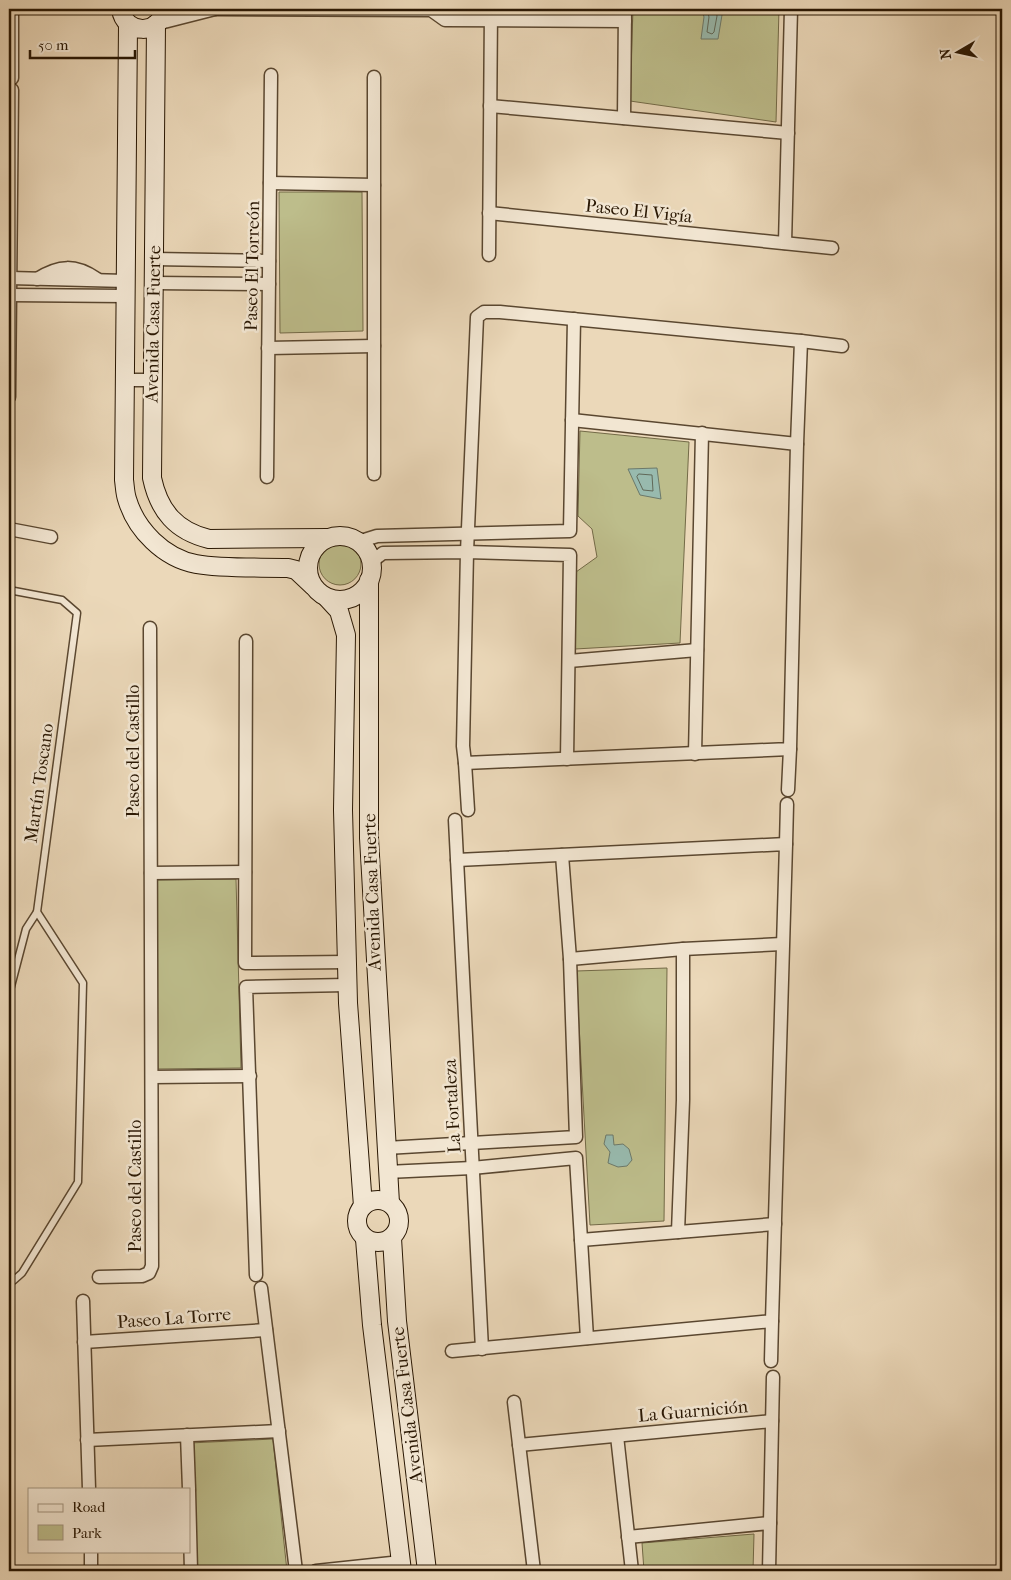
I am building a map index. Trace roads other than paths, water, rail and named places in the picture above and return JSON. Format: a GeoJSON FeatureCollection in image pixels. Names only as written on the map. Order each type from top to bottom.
{"type":"FeatureCollection","features":[{"type":"Feature","properties":{"kind":"street"},"geometry":{"type":"LineString","coordinates":[[9,397],[9,236],[12,84],[10,35],[12,9]]}},
{"type":"Feature","properties":{"kind":"street"},"geometry":{"type":"LineString","coordinates":[[121,9],[124,20],[128,25],[142,30],[150,28],[160,17],[214,9],[431,9],[445,20],[491,15],[625,15],[624,118]]}},
{"type":"Feature","properties":{"kind":"street"},"geometry":{"type":"LineString","coordinates":[[785,243],[791,9]]}},
{"type":"Feature","properties":{"kind":"street"},"geometry":{"type":"LineString","coordinates":[[489,255],[491,15]]}},
{"type":"Feature","properties":{"kind":"street","name":"Avenida Casa Fuerte"},"geometry":{"type":"LineString","coordinates":[[160,17],[154,259],[152,478],[155,494],[163,509],[173,520],[195,535],[209,539],[328,538]]}},
{"type":"Feature","properties":{"kind":"street","name":"Avenida Casa Fuerte"},"geometry":{"type":"LineString","coordinates":[[128,25],[124,480],[126,498],[135,518],[147,536],[162,549],[180,559],[196,564],[288,568],[296,570],[313,586]]}},
{"type":"Feature","properties":{"kind":"street","name":"Paseo El Torreón"},"geometry":{"type":"LineString","coordinates":[[268,477],[271,75]]}},
{"type":"Feature","properties":{"kind":"street"},"geometry":{"type":"LineString","coordinates":[[374,77],[374,474]]}},
{"type":"Feature","properties":{"kind":"street"},"geometry":{"type":"LineString","coordinates":[[490,106],[788,133]]}},
{"type":"Feature","properties":{"kind":"street","name":"Paseo El Torreón"},"geometry":{"type":"LineString","coordinates":[[270,183],[374,185]]}},
{"type":"Feature","properties":{"kind":"street","name":"Paseo El Vigía"},"geometry":{"type":"LineString","coordinates":[[490,213],[832,248]]}},
{"type":"Feature","properties":{"kind":"street"},"geometry":{"type":"LineString","coordinates":[[154,259],[269,261]]}},
{"type":"Feature","properties":{"kind":"street"},"geometry":{"type":"LineString","coordinates":[[10,278],[99,280],[126,289]]}},
{"type":"Feature","properties":{"kind":"street"},"geometry":{"type":"LineString","coordinates":[[154,283],[269,284]]}},
{"type":"Feature","properties":{"kind":"street"},"geometry":{"type":"LineString","coordinates":[[10,295],[126,289]]}},
{"type":"Feature","properties":{"kind":"street"},"geometry":{"type":"LineString","coordinates":[[468,810],[463,746],[467,552],[477,317],[484,312],[500,312],[842,346]]}},
{"type":"Feature","properties":{"kind":"street"},"geometry":{"type":"LineString","coordinates":[[358,542],[377,536],[570,530],[574,319]]}},
{"type":"Feature","properties":{"kind":"street"},"geometry":{"type":"LineString","coordinates":[[788,790],[801,342]]}},
{"type":"Feature","properties":{"kind":"street","name":"Paseo El Torreón"},"geometry":{"type":"LineString","coordinates":[[268,348],[374,346]]}},
{"type":"Feature","properties":{"kind":"street"},"geometry":{"type":"LineString","coordinates":[[125,380],[153,380]]}},
{"type":"Feature","properties":{"kind":"street"},"geometry":{"type":"LineString","coordinates":[[572,420],[797,444]]}},
{"type":"Feature","properties":{"kind":"street"},"geometry":{"type":"LineString","coordinates":[[695,754],[702,433]]}},
{"type":"Feature","properties":{"kind":"street"},"geometry":{"type":"LineString","coordinates":[[9,530],[51,537]]}},
{"type":"Feature","properties":{"kind":"street"},"geometry":{"type":"LineString","coordinates":[[348,537],[358,542],[367,551],[372,571],[362,591],[352,598],[340,600],[327,598],[313,586],[308,572],[309,558],[316,546],[328,538],[348,537]]}},
{"type":"Feature","properties":{"kind":"street"},"geometry":{"type":"LineString","coordinates":[[371,562],[384,554],[467,552],[570,555],[567,759]]}},
{"type":"Feature","properties":{"kind":"street","name":"Avenida Casa Fuerte"},"geometry":{"type":"LineString","coordinates":[[369,580],[369,838],[390,1204]]}},
{"type":"Feature","properties":{"kind":"street","name":"Avenida Casa Fuerte"},"geometry":{"type":"LineString","coordinates":[[327,598],[339,611],[346,635],[343,810],[347,962],[362,1206]]}},
{"type":"Feature","properties":{"kind":"street","name":"Paseo del Castillo"},"geometry":{"type":"LineString","coordinates":[[99,1277],[142,1276],[149,1273],[152,1266],[150,628]]}},
{"type":"Feature","properties":{"kind":"street"},"geometry":{"type":"LineString","coordinates":[[246,641],[245,963],[347,962]]}},
{"type":"Feature","properties":{"kind":"street"},"geometry":{"type":"LineString","coordinates":[[569,662],[697,650]]}},
{"type":"Feature","properties":{"kind":"street"},"geometry":{"type":"LineString","coordinates":[[465,763],[790,749]]}},
{"type":"Feature","properties":{"kind":"street"},"geometry":{"type":"LineString","coordinates":[[771,1361],[787,804]]}},
{"type":"Feature","properties":{"kind":"street","name":"La Fortaleza"},"geometry":{"type":"LineString","coordinates":[[454,820],[482,1349]]}},
{"type":"Feature","properties":{"kind":"street"},"geometry":{"type":"LineString","coordinates":[[457,860],[786,844]]}},
{"type":"Feature","properties":{"kind":"street"},"geometry":{"type":"LineString","coordinates":[[386,1148],[576,1137],[570,959],[562,855]]}},
{"type":"Feature","properties":{"kind":"street"},"geometry":{"type":"LineString","coordinates":[[151,873],[245,872]]}},
{"type":"Feature","properties":{"kind":"street"},"geometry":{"type":"LineString","coordinates":[[570,959],[683,949],[782,944]]}},
{"type":"Feature","properties":{"kind":"street"},"geometry":{"type":"LineString","coordinates":[[678,1232],[683,1100],[683,949]]}},
{"type":"Feature","properties":{"kind":"street"},"geometry":{"type":"LineString","coordinates":[[256,1275],[246,987],[348,985]]}},
{"type":"Feature","properties":{"kind":"street"},"geometry":{"type":"LineString","coordinates":[[152,1077],[250,1076]]}},
{"type":"Feature","properties":{"kind":"street"},"geometry":{"type":"LineString","coordinates":[[387,1172],[472,1168],[576,1158],[587,1338]]}},
{"type":"Feature","properties":{"kind":"street"},"geometry":{"type":"LineString","coordinates":[[376,1200],[383,1200],[390,1204],[396,1209],[399,1216],[397,1232],[392,1238],[383,1242],[374,1243],[365,1239],[360,1233],[356,1219],[362,1206],[369,1201],[376,1200]]}},
{"type":"Feature","properties":{"kind":"street"},"geometry":{"type":"LineString","coordinates":[[581,1240],[775,1224]]}},
{"type":"Feature","properties":{"kind":"street","name":"Avenida Casa Fuerte"},"geometry":{"type":"LineString","coordinates":[[392,1238],[396,1322],[427,1571]]}},
{"type":"Feature","properties":{"kind":"street","name":"Avenida Casa Fuerte"},"geometry":{"type":"LineString","coordinates":[[365,1239],[372,1325],[401,1566]]}},
{"type":"Feature","properties":{"kind":"street"},"geometry":{"type":"LineString","coordinates":[[261,1288],[296,1571]]}},
{"type":"Feature","properties":{"kind":"street"},"geometry":{"type":"LineString","coordinates":[[83,1301],[89,1488]]}},
{"type":"Feature","properties":{"kind":"street"},"geometry":{"type":"LineString","coordinates":[[452,1351],[772,1321]]}},
{"type":"Feature","properties":{"kind":"street","name":"Paseo La Torre"},"geometry":{"type":"LineString","coordinates":[[84,1342],[266,1330]]}},
{"type":"Feature","properties":{"kind":"street","name":"La Guarnición"},"geometry":{"type":"LineString","coordinates":[[769,1571],[774,1377]]}},
{"type":"Feature","properties":{"kind":"street"},"geometry":{"type":"LineString","coordinates":[[514,1402],[534,1571]]}},
{"type":"Feature","properties":{"kind":"street","name":"La Guarnición"},"geometry":{"type":"LineString","coordinates":[[519,1445],[772,1421]]}},
{"type":"Feature","properties":{"kind":"street"},"geometry":{"type":"LineString","coordinates":[[87,1440],[279,1431]]}},
{"type":"Feature","properties":{"kind":"street"},"geometry":{"type":"LineString","coordinates":[[187,1435],[189,1488]]}},
{"type":"Feature","properties":{"kind":"street","name":"La Guarnición"},"geometry":{"type":"LineString","coordinates":[[617,1436],[632,1571]]}},
{"type":"Feature","properties":{"kind":"street"},"geometry":{"type":"LineString","coordinates":[[628,1537],[770,1523]]}},
{"type":"Feature","properties":{"kind":"street"},"geometry":{"type":"LineString","coordinates":[[190,1530],[191,1571]]}},
{"type":"Feature","properties":{"kind":"street"},"geometry":{"type":"LineString","coordinates":[[90,1552],[91,1571]]}},
{"type":"Feature","properties":{"kind":"street"},"geometry":{"type":"LineString","coordinates":[[316,1571],[401,1566]]}},
{"type":"Feature","properties":{"kind":"lane","name":"Martín Toscano"},"geometry":{"type":"LineString","coordinates":[[9,590],[62,600],[77,613],[37,912]]}},
{"type":"Feature","properties":{"kind":"lane"},"geometry":{"type":"LineString","coordinates":[[9,994],[26,929],[37,912],[82,983],[78,1182],[22,1273],[13,1281],[9,1281]]}},
{"type":"Feature","properties":{"kind":"water"},"geometry":{"type":"Polygon","coordinates":[[[702,9],[720,9],[722,15],[718,39],[701,39],[704,17],[702,9]]]}},
{"type":"Feature","properties":{"kind":"water"},"geometry":{"type":"Polygon","coordinates":[[[657,468],[661,499],[640,495],[628,469],[657,468]]]}},
{"type":"Feature","properties":{"kind":"water"},"geometry":{"type":"Polygon","coordinates":[[[606,1135],[613,1135],[614,1145],[623,1144],[629,1149],[632,1160],[627,1166],[618,1167],[608,1163],[610,1152],[604,1144],[606,1135]]]}}]}
